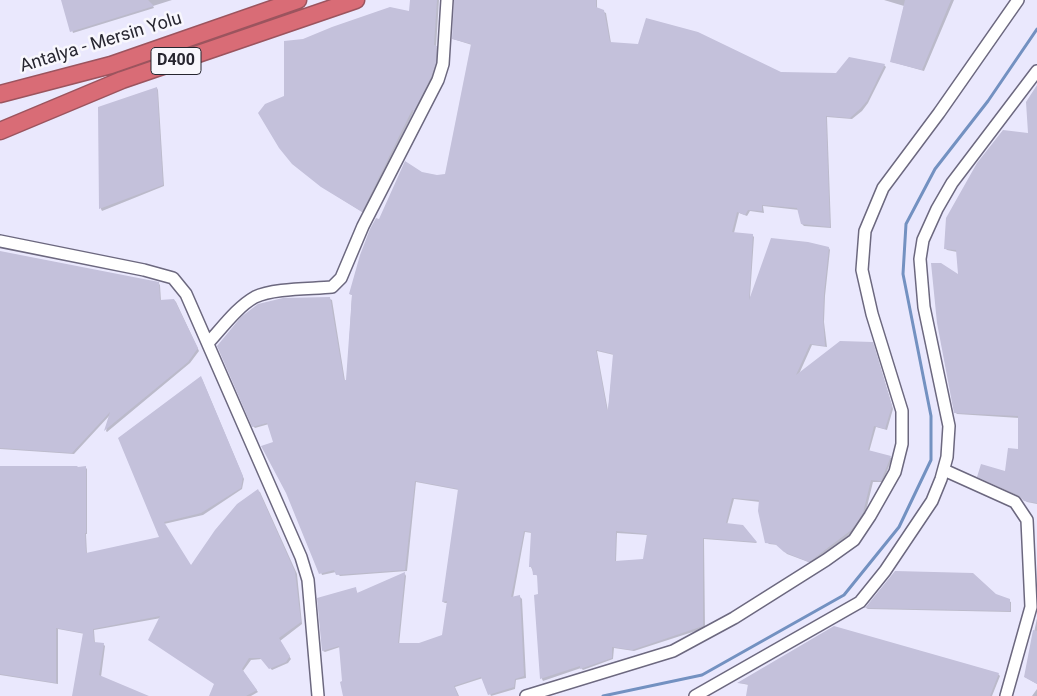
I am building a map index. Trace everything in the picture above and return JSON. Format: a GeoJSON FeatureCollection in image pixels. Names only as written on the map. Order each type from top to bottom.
{"type":"FeatureCollection","features":[{"type":"Feature","properties":{"kind":"highway","name":"Antalya - Mersin Yolu"},"geometry":{"type":"LineString","coordinates":[[0,94],[111,65],[298,0]]}},
{"type":"Feature","properties":{"kind":"highway","name":"D400"},"geometry":{"type":"LineString","coordinates":[[0,131],[122,80],[356,0]]}},
{"type":"Feature","properties":{"kind":"street"},"geometry":{"type":"LineString","coordinates":[[208,343],[242,307],[256,297],[274,292],[332,287],[341,278],[363,226],[438,80],[443,64],[447,0]]}},
{"type":"Feature","properties":{"kind":"street"},"geometry":{"type":"LineString","coordinates":[[526,696],[673,651],[734,618],[826,560],[854,540],[895,472],[902,444],[902,411],[872,314],[862,270],[865,231],[883,188],[939,113],[1018,0]]}},
{"type":"Feature","properties":{"kind":"street"},"geometry":{"type":"LineString","coordinates":[[695,696],[860,602],[886,571],[932,501],[947,457],[949,426],[924,307],[920,259],[923,240],[937,209],[952,183],[1037,70]]}},
{"type":"Feature","properties":{"kind":"street"},"geometry":{"type":"LineString","coordinates":[[0,241],[144,270],[173,278],[186,294],[302,557],[308,580],[318,696]]}},
{"type":"Feature","properties":{"kind":"street"},"geometry":{"type":"LineString","coordinates":[[944,470],[1015,502],[1027,520],[1031,607],[1006,696]]}},
{"type":"Feature","properties":{"kind":"building"},"geometry":{"type":"Polygon","coordinates":[[[61,0],[148,0],[154,6],[70,32],[61,0]]]}},
{"type":"Feature","properties":{"kind":"building"},"geometry":{"type":"Polygon","coordinates":[[[410,0],[437,0],[434,45],[437,46],[436,63],[431,77],[414,111],[412,110],[362,212],[321,187],[292,164],[279,148],[258,113],[265,104],[284,96],[284,41],[303,39],[390,7],[409,11],[410,0]]]}},
{"type":"Feature","properties":{"kind":"building"},"geometry":{"type":"Polygon","coordinates":[[[454,0],[596,0],[596,7],[604,10],[610,42],[638,44],[646,18],[698,32],[781,72],[836,73],[849,57],[885,64],[867,101],[850,118],[826,116],[830,227],[801,224],[797,208],[762,205],[762,211],[748,210],[745,215],[737,212],[732,232],[753,234],[749,300],[771,238],[808,242],[829,247],[824,293],[825,346],[810,344],[796,375],[840,341],[873,342],[892,406],[885,429],[874,426],[868,450],[891,456],[881,481],[871,480],[863,513],[855,525],[850,531],[809,562],[784,552],[775,544],[765,543],[758,511],[759,500],[732,498],[726,523],[743,525],[757,542],[703,538],[703,626],[632,650],[612,647],[612,658],[580,669],[580,666],[540,679],[534,595],[538,594],[537,575],[533,575],[532,567],[529,567],[531,532],[524,531],[511,597],[520,595],[524,676],[515,679],[514,687],[488,695],[481,677],[454,686],[458,696],[343,696],[340,682],[342,681],[339,646],[322,651],[317,598],[356,587],[357,593],[405,572],[398,643],[419,643],[442,635],[447,601],[442,602],[458,489],[415,481],[405,570],[336,575],[334,570],[319,574],[286,493],[261,446],[273,442],[267,423],[252,427],[217,346],[241,317],[258,304],[283,298],[330,297],[344,380],[346,380],[352,295],[349,294],[360,255],[370,229],[376,218],[379,219],[405,161],[422,172],[437,175],[445,174],[471,44],[452,39],[454,0]],[[596,350],[607,410],[608,410],[613,354],[596,350]],[[616,531],[615,561],[643,559],[647,534],[616,531]]]}},
{"type":"Feature","properties":{"kind":"building"},"geometry":{"type":"Polygon","coordinates":[[[905,0],[951,0],[922,70],[890,62],[905,0]]]}},
{"type":"Feature","properties":{"kind":"building"},"geometry":{"type":"Polygon","coordinates":[[[1037,85],[1037,503],[1024,501],[1018,495],[977,477],[981,464],[1005,471],[1008,448],[1018,449],[1018,416],[954,413],[937,323],[931,263],[941,263],[958,274],[956,250],[944,249],[946,218],[977,163],[1003,130],[1028,133],[1026,102],[1037,85]]]}},
{"type":"Feature","properties":{"kind":"building"},"geometry":{"type":"Polygon","coordinates":[[[157,87],[163,185],[99,209],[98,107],[157,87]]]}},
{"type":"Feature","properties":{"kind":"building"},"geometry":{"type":"Polygon","coordinates":[[[0,251],[159,282],[160,300],[174,299],[198,348],[188,362],[104,431],[110,412],[72,453],[0,448],[0,251]]]}},
{"type":"Feature","properties":{"kind":"building"},"geometry":{"type":"Polygon","coordinates":[[[201,376],[243,476],[241,488],[201,513],[164,522],[191,565],[215,530],[237,504],[258,489],[295,572],[301,622],[279,638],[290,656],[286,662],[269,669],[260,658],[249,658],[242,669],[257,690],[246,696],[209,696],[214,684],[148,640],[160,616],[93,629],[94,642],[104,643],[99,675],[149,696],[72,696],[83,633],[56,628],[56,683],[0,674],[0,466],[86,466],[86,553],[159,537],[118,438],[201,376]]]}},
{"type":"Feature","properties":{"kind":"building"},"geometry":{"type":"Polygon","coordinates":[[[895,571],[973,573],[996,594],[1010,599],[1010,611],[865,608],[895,571]]]}},
{"type":"Feature","properties":{"kind":"building"},"geometry":{"type":"Polygon","coordinates":[[[834,626],[999,673],[990,696],[746,696],[748,684],[737,683],[834,626]]]}},
{"type":"Feature","properties":{"kind":"building"},"geometry":{"type":"Polygon","coordinates":[[[1033,630],[1037,631],[1037,684],[1024,677],[1033,630]]]}},
{"type":"Feature","properties":{"kind":"waterway"},"geometry":{"type":"LineString","coordinates":[[603,696],[702,675],[844,595],[899,527],[931,460],[931,416],[903,274],[906,224],[935,169],[988,101],[1037,29]]}}]}
